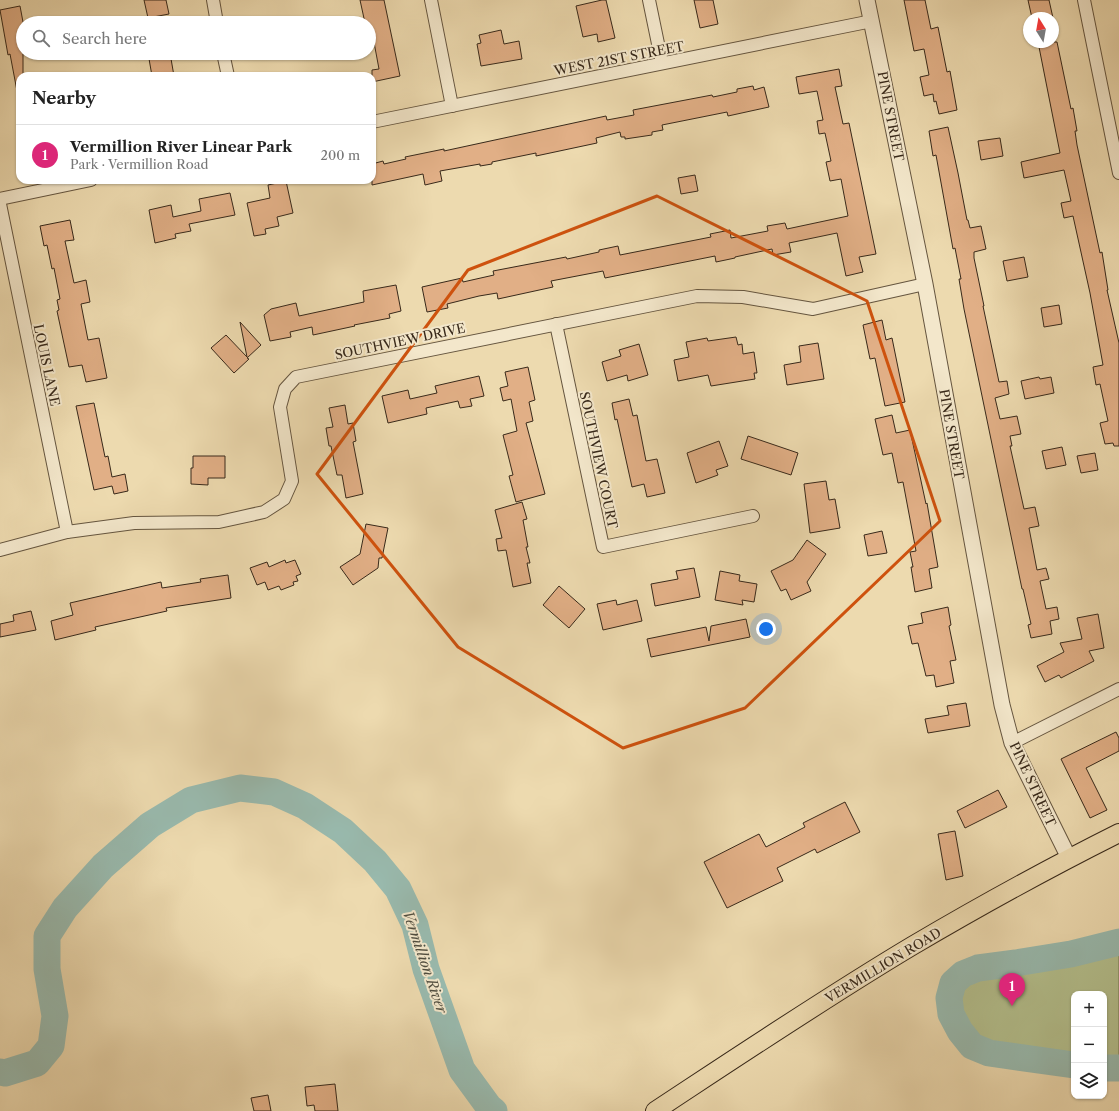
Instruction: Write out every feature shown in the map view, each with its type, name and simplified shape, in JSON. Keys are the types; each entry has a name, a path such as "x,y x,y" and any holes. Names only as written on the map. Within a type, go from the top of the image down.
{"main road":[{"name":"VERMILLION ROAD","path":"655,1111 804,1013 932,935 1069,858 1119,833"}],"street":[{"path":"213,0 216,16"},
{"path":"431,0 452,106"},
{"path":"649,0 662,63"},
{"name":"PINE STREET","path":"867,0 925,284 1002,705 1012,743 1069,858"},
{"path":"1084,0 1119,173"},
{"name":"WEST 21ST STREET","path":"376,121 872,21"},
{"path":"225,60 227,72"},
{"path":"0,199 72,184"},
{"name":"LOUIS LANE","path":"0,204 67,532"},
{"name":"SOUTHVIEW DRIVE","path":"0,550 67,532 134,523 219,522 264,512 284,499 292,482 280,407 285,389 296,377 697,296 743,298 812,309 925,284"},
{"name":"SOUTHVIEW COURT","path":"556,324 603,547 753,516"},
{"path":"1012,743 1119,689"}],"highlighted area":[{"path":"657,196 867,301 940,521 745,708 623,748 458,647 317,474 468,270"}],"green space":[{"path":"1119,942 1119,1068 1107,1068 1107,991 1071,991 1071,1065 989,1053 972,1046 960,1031 951,1014 949,998 953,983 963,974 978,968 1071,954"}],"building":[{"path":"144,0 166,0 169,14 148,16"},
{"path":"360,0 384,0 400,76 376,81 376,72 372,72 372,70 379,69 376,53 376,16 363,16"},
{"path":"606,0 615,38 598,42 597,34 583,37 576,6"},
{"path":"694,0 713,0 718,24 700,28"},
{"path":"904,0 925,0 931,29 938,27 947,72 950,71 957,110 939,114 936,101 934,102 933,94 924,96 920,77 929,75 924,49 914,51"},
{"path":"1028,0 1049,0 1052,12 1031,12"},
{"path":"20,6 22,16 16,16 16,60 23,60 23,72 16,72 16,86 10,54 8,55 0,10"},
{"path":"501,30 504,44 519,41 522,59 481,66 477,44 481,43 479,35"},
{"path":"1039,48 1058,48 1071,109 1073,108 1077,131 1075,131 1077,145 1100,253 1102,252 1107,290 1119,343 1119,446 1114,446 1113,443 1105,444 1100,423 1108,421 1100,384 1096,385 1093,367 1103,365 1090,293 1073,216 1064,218 1061,203 1071,201 1064,170 1024,178 1021,162 1060,153"},
{"path":"149,60 171,60 173,72 151,72"},
{"path":"839,69 842,86 835,87 843,124 849,123 876,254 859,257 863,272 846,276 837,233 789,243 791,252 773,255 772,249 716,262 715,256 605,278 603,271 551,281 553,287 498,299 497,293 479,296 447,304 448,308 427,312 422,287 462,278 463,282 494,275 493,271 566,257 567,259 618,246 620,255 711,237 710,234 730,230 731,238 768,231 767,226 785,223 787,229 848,216 841,179 830,181 826,162 831,161 825,133 819,134 817,121 823,120 817,91 799,94 796,77"},
{"path":"753,86 754,90 764,87 769,107 728,116 727,112 662,125 663,130 652,132 652,135 625,139 625,137 621,137 620,132 596,138 597,143 536,156 536,153 492,162 492,164 480,166 480,164 440,171 442,181 425,185 423,174 372,185 376,184 376,163 383,161 384,164 406,159 405,157 444,149 444,151 606,116 607,120 634,115 633,110 712,95 713,97 737,92 737,89"},
{"path":"948,127 967,220 970,228 981,226 986,249 974,252 974,258 999,382 1007,381 1009,394 995,398 1000,419 1017,416 1021,434 1010,436 1012,446 1010,446 1024,509 1035,507 1039,526 1029,528 1037,570 1046,568 1049,579 1040,581 1046,609 1057,607 1059,619 1050,621 1052,634 1031,638 1028,625 1031,624 1022,589 964,309 959,279 961,279 955,248 953,249 936,155 933,156 929,131"},
{"path":"1000,138 1003,156 981,160 978,141"},
{"path":"695,175 698,191 681,194 678,178"},
{"path":"287,184 293,213 277,217 279,226 265,229 266,234 254,236 247,203 270,198 268,185"},
{"path":"230,193 235,215 189,224 191,231 175,234 176,238 155,243 149,210 171,205 173,217 201,211 199,199"},
{"path":"70,220 74,240 65,241 74,283 86,280 90,302 81,304 88,340 99,338 107,378 86,382 82,365 69,367 57,311 59,310 57,300 60,299 54,268 52,269 47,245 44,246 40,226"},
{"path":"1024,257 1028,277 1007,281 1003,261"},
{"path":"396,285 401,311 389,314 390,318 313,335 312,327 290,332 291,337 270,341 264,315 271,309 296,303 299,316 364,302 363,291"},
{"path":"1059,305 1062,324 1044,327 1041,308"},
{"path":"882,320 886,340 892,338 905,402 885,406 875,358 870,359 863,325"},
{"path":"240,322 261,345 234,373 211,348 226,335 247,357"},
{"path":"736,337 738,345 742,344 743,354 754,352 757,373 754,373 755,379 711,386 708,375 678,381 674,360 689,357 686,342 707,338 708,341"},
{"path":"818,343 824,379 787,385 784,365 801,362 799,346"},
{"path":"639,344 648,375 628,381 627,375 607,381 602,362 621,356 619,350"},
{"path":"528,367 535,400 529,402 533,421 526,423 545,494 516,502 509,476 513,475 503,435 517,431 511,399 503,401 500,388 508,386 505,372"},
{"path":"479,376 484,396 470,399 472,406 460,408 458,401 426,408 427,414 388,423 382,396 408,390 410,399 437,393 435,386"},
{"path":"1039,377 1040,379 1051,377 1054,393 1025,399 1021,381"},
{"path":"629,399 633,416 637,415 646,461 657,459 665,493 647,497 644,484 632,487 612,403"},
{"path":"94,403 105,457 108,456 112,477 125,474 128,491 114,494 112,486 94,490 76,406"},
{"path":"345,405 348,424 353,423 356,441 353,442 363,494 346,498 342,475 337,475 326,428 333,427 329,408"},
{"path":"892,415 896,433 910,430 926,504 927,503 938,567 929,569 932,588 915,592 910,552 916,551 903,482 898,483 892,453 883,455 875,419"},
{"path":"748,436 798,453 791,475 741,459"},
{"path":"719,441 728,466 716,470 718,475 696,483 687,453"},
{"path":"1062,447 1066,465 1046,469 1042,451"},
{"path":"1095,453 1098,470 1081,473 1077,456"},
{"path":"193,456 225,456 225,478 208,478 208,485 191,484"},
{"path":"826,481 829,500 835,499 840,528 810,533 804,484"},
{"path":"522,502 527,519 523,520 528,547 526,547 530,563 527,563 531,583 513,587 506,550 498,551 496,539 502,538 495,510"},
{"path":"366,524 388,528 382,558 379,558 378,568 353,585 340,567 360,554"},
{"path":"882,531 887,553 868,556 864,535"},
{"path":"807,540 826,554 807,582 811,591 791,600 786,589 781,591 771,571 793,560"},
{"path":"285,560 286,563 295,560 301,574 296,576 298,581 293,582 294,585 281,590 279,586 268,590 265,582 257,585 250,568 267,562 269,567"},
{"path":"694,568 700,597 655,606 651,584 678,579 676,571"},
{"path":"720,571 740,575 739,581 757,584 754,602 742,600 743,605 715,600"},
{"path":"228,575 231,598 166,608 167,611 95,627 96,630 55,640 51,621 73,615 70,603 161,582 162,588 201,582 200,579"},
{"path":"559,586 585,609 569,628 543,605"},
{"path":"616,600 617,605 637,600 642,621 603,630 597,604"},
{"path":"948,607 951,625 949,626 956,660 950,661 954,683 936,687 934,675 926,676 918,643 912,644 908,626 923,623 921,613"},
{"path":"31,611 36,630 0,637 0,624 14,621 13,615"},
{"path":"1098,614 1104,648 1089,651 1094,661 1061,678 1059,675 1045,682 1037,666 1064,652 1060,643 1082,639 1077,618"},
{"path":"746,619 750,637 651,657 647,639 706,627 709,641 711,626"},
{"path":"966,703 970,726 928,733 925,719 949,715 947,706"},
{"path":"1116,732 1119,738 1119,751 1086,768 1107,810 1090,818 1061,759"},
{"path":"998,790 1007,807 965,828 957,811"},
{"path":"845,802 860,832 817,853 815,849 777,868 783,881 727,908 704,862 759,834 766,847 805,827 803,823"},
{"path":"955,831 963,876 946,880 938,834"},
{"path":"335,1084 338,1111 315,1111 314,1105 307,1106 305,1087"},
{"path":"268,1095 271,1111 254,1111 251,1098"}],"waterway":[{"name":"Vermillion River","path":"0,1072 5,1073 37,1063 51,1046 55,1016 47,969 47,936 65,908 103,866 150,825 191,800 240,788 274,792 305,806 343,831 375,861 398,889 415,925 426,969 462,1070 489,1107 494,1111"},
{"name":"Vermillion River","path":"1071,1065 989,1053 972,1046 960,1031 951,1014 949,998 953,983 963,974 978,968 1071,954 1119,942"},
{"name":"Vermillion River","path":"1107,1068 1119,1068"}],"place":[{"name":"Vermillion River Linear Park","path":"1012,1006"}]}
